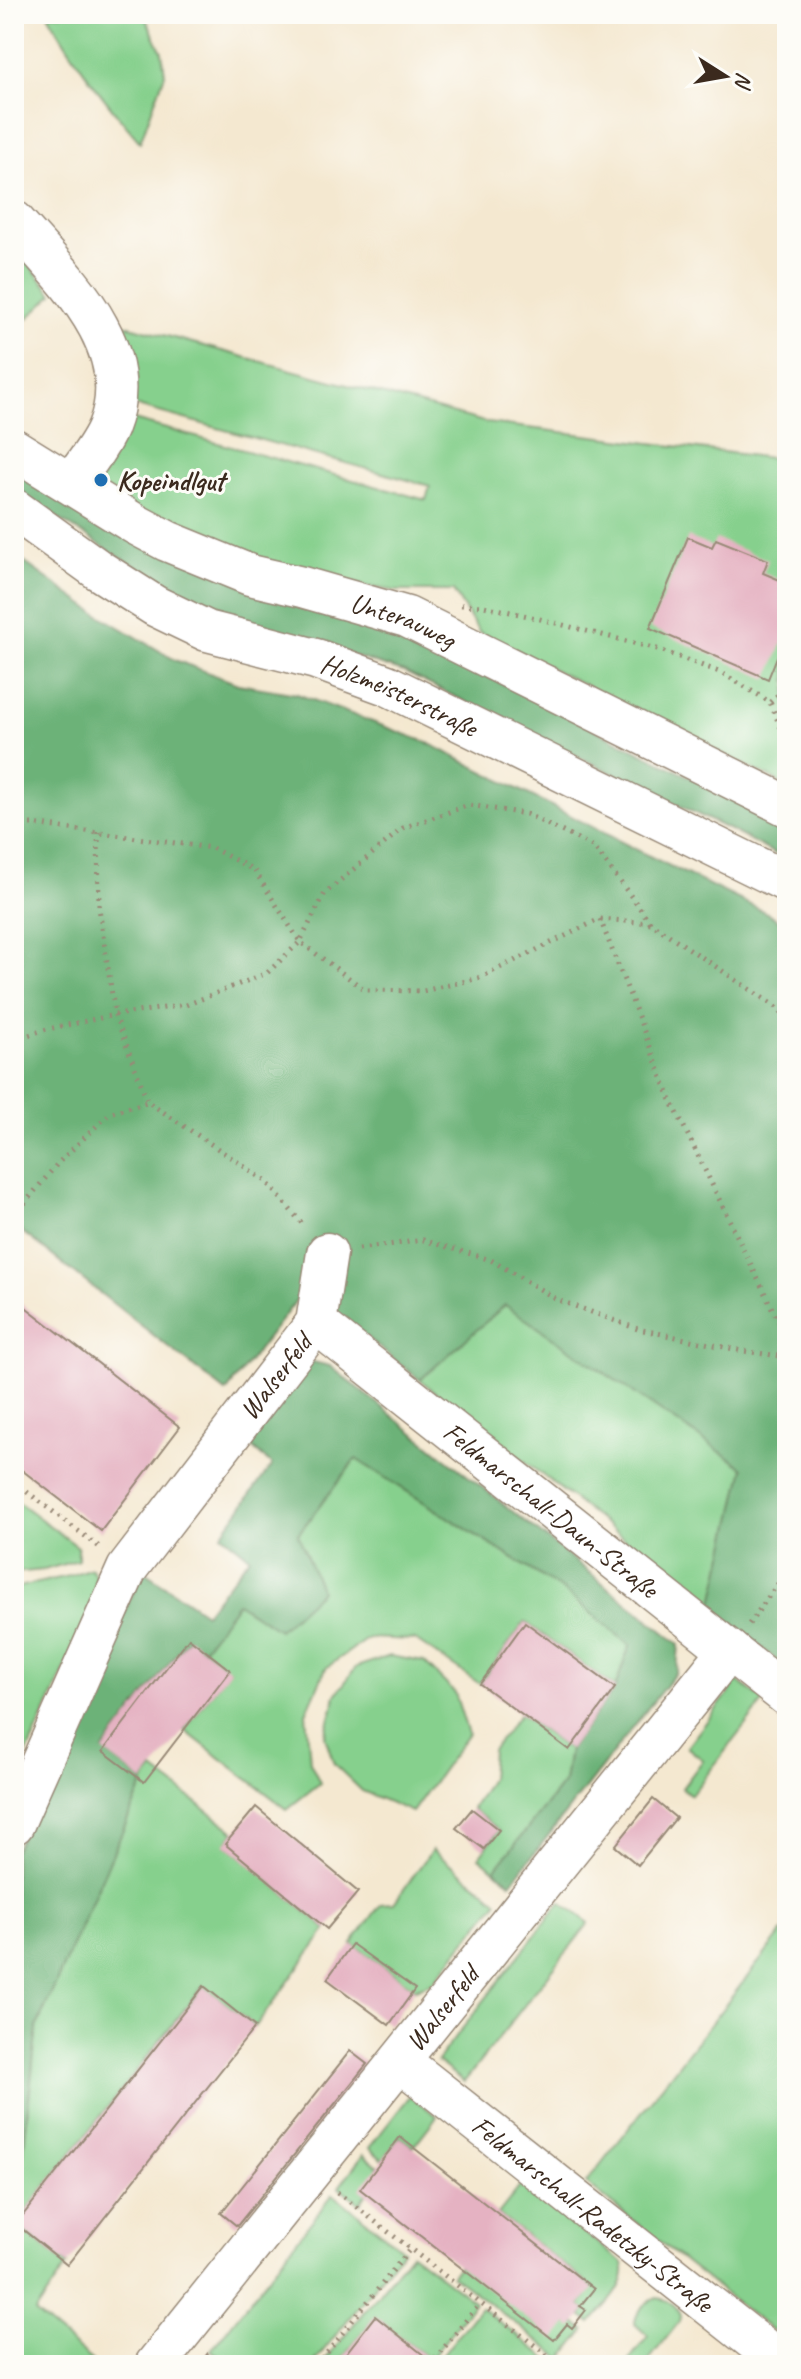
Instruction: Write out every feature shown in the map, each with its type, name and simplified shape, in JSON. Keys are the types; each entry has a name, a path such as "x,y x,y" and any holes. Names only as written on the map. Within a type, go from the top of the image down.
{"street":[{"path":"14,221 92,316 110,350 117,387 108,428 72,484"},
{"name":"Unterauweg","path":"14,449 135,524 204,557 250,575 407,617 787,806"},
{"name":"Holzmeisterstraße","path":"14,509 155,606 207,631 316,659 387,685 787,882"},
{"name":"Walserfeld","path":"14,1824 127,1569 316,1323 327,1253"},
{"name":"Feldmarschall-Daun-Straße","path":"316,1323 787,1696"},
{"name":"Walserfeld","path":"155,2365 729,1650"},
{"name":"Feldmarschall-Radetzky-Straße","path":"400,2061 785,2365"}],"path":[{"path":"459,604 484,606 657,649 722,673 770,702 787,743"},
{"path":"770,702 783,690 787,679"},
{"path":"14,1040 43,1030 115,1015 186,1005 267,973 300,942 325,893 403,828 469,805 526,814 594,847 651,923 776,1007 787,1019"},
{"path":"14,824 212,848 254,870 300,942 365,990 423,991 479,978 600,919 651,923"},
{"path":"98,832 99,908 115,1015 148,1102 266,1181 327,1253 423,1240 491,1260 558,1300 638,1329 787,1357"},
{"path":"600,919 670,1098 787,1339"},
{"path":"14,1216 58,1163 110,1113 148,1102"},
{"path":"14,1482 127,1569"},
{"path":"729,1650 787,1571"},
{"path":"311,2171 560,2365"},
{"path":"317,2365 410,2249"},
{"path":"430,2365 480,2303"}],"green space":[{"path":"48,14 144,14 162,52 165,74 140,142 68,48"},
{"path":"14,246 53,294 14,332"},
{"path":"104,319 488,423 787,460 787,786 479,632 453,591 395,591 364,586 206,545 93,488 119,416 426,500 430,486 122,402"},
{"path":"14,470 400,633 787,825 787,860 404,672 261,627 218,609 126,561 40,507 14,488"},
{"path":"14,555 93,611 175,660 238,684 297,694 426,742 769,914 787,926 787,1669 712,1607 744,1468 505,1305 420,1380 305,1289 226,1392 21,1231 14,1240"},
{"path":"505,1304 744,1468 712,1607 420,1380"},
{"path":"309,1361 330,1366 679,1644 677,1671 511,1883 495,1870 564,1782 569,1750 615,1688 630,1645 564,1591 356,1459 298,1534 321,1591 279,1630 237,1603 203,1649 188,1639 103,1750 144,1782 37,2026 22,2158 14,2170 14,1852 143,1571 205,1613 250,1557 222,1534 272,1465 244,1440"},
{"path":"356,1459 564,1591 630,1645 615,1688 525,1622 480,1684 415,1640 368,1638 326,1668 306,1713 310,1762 320,1783 287,1809 184,1730 229,1670 203,1649"},
{"path":"14,1499 78,1547 78,1560 44,1570 14,1573"},
{"path":"91,1568 102,1587 14,1782 14,1588"},
{"path":"389,1656 424,1662 455,1693 468,1734 412,1812 362,1791 334,1764 325,1736 336,1695 356,1667"},
{"path":"738,1681 764,1701 691,1795 682,1788 703,1760 687,1747"},
{"path":"520,1714 569,1750 564,1782 495,1870 479,1857 499,1830 472,1809 490,1779 492,1750"},
{"path":"154,1770 235,1832 226,1844 327,1929 255,2027 203,1986 16,2224 67,2265 35,2313 97,2365 14,2365 14,2170 23,2158 37,2026 144,1782"},
{"path":"432,1850 498,1901 433,1982 415,1989 352,1944 381,1904 394,1903"},
{"path":"561,1902 589,1923 464,2082 437,2061"},
{"path":"787,1926 787,2330 771,2330 586,2183"},
{"path":"410,2096 437,2116 413,2147 400,2137 383,2160 369,2148"},
{"path":"363,2155 378,2166 360,2203 339,2187"},
{"path":"522,2184 623,2263 623,2279 619,2287 591,2323 581,2316 586,2310 580,2306 593,2288 498,2214"},
{"path":"333,2194 403,2250 312,2365 230,2365 211,2350"},
{"path":"411,2253 475,2302 426,2365 426,2357 375,2317 337,2365 321,2365"},
{"path":"459,2265 567,2324 575,2323 585,2330 562,2359 452,2275"},
{"path":"657,2298 677,2309 679,2322 645,2365 625,2365 648,2336 635,2324 637,2315 645,2305"},
{"path":"480,2307 555,2365 435,2365"}],"building":[{"path":"688,537 712,547 716,539 768,560 763,573 787,583 787,632 768,679 650,628"},
{"path":"14,1298 180,1427 101,1531 14,1464"},
{"path":"525,1622 615,1688 569,1750 480,1684"},
{"path":"189,1638 230,1670 144,1782 103,1751"},
{"path":"653,1799 676,1818 638,1865 615,1846"},
{"path":"256,1807 358,1892 327,1929 225,1844"},
{"path":"472,1809 499,1830 484,1849 456,1828"},
{"path":"352,1944 415,1989 389,2025 327,1979"},
{"path":"204,1986 255,2027 67,2265 16,2224"},
{"path":"350,2051 367,2064 237,2226 221,2213"},
{"path":"400,2137 594,2289 580,2306 586,2310 572,2328 567,2324 554,2340 360,2189"},
{"path":"375,2316 436,2365 337,2365"}],"place":[{"name":"Kopeindlgut","path":"101,480"}]}
